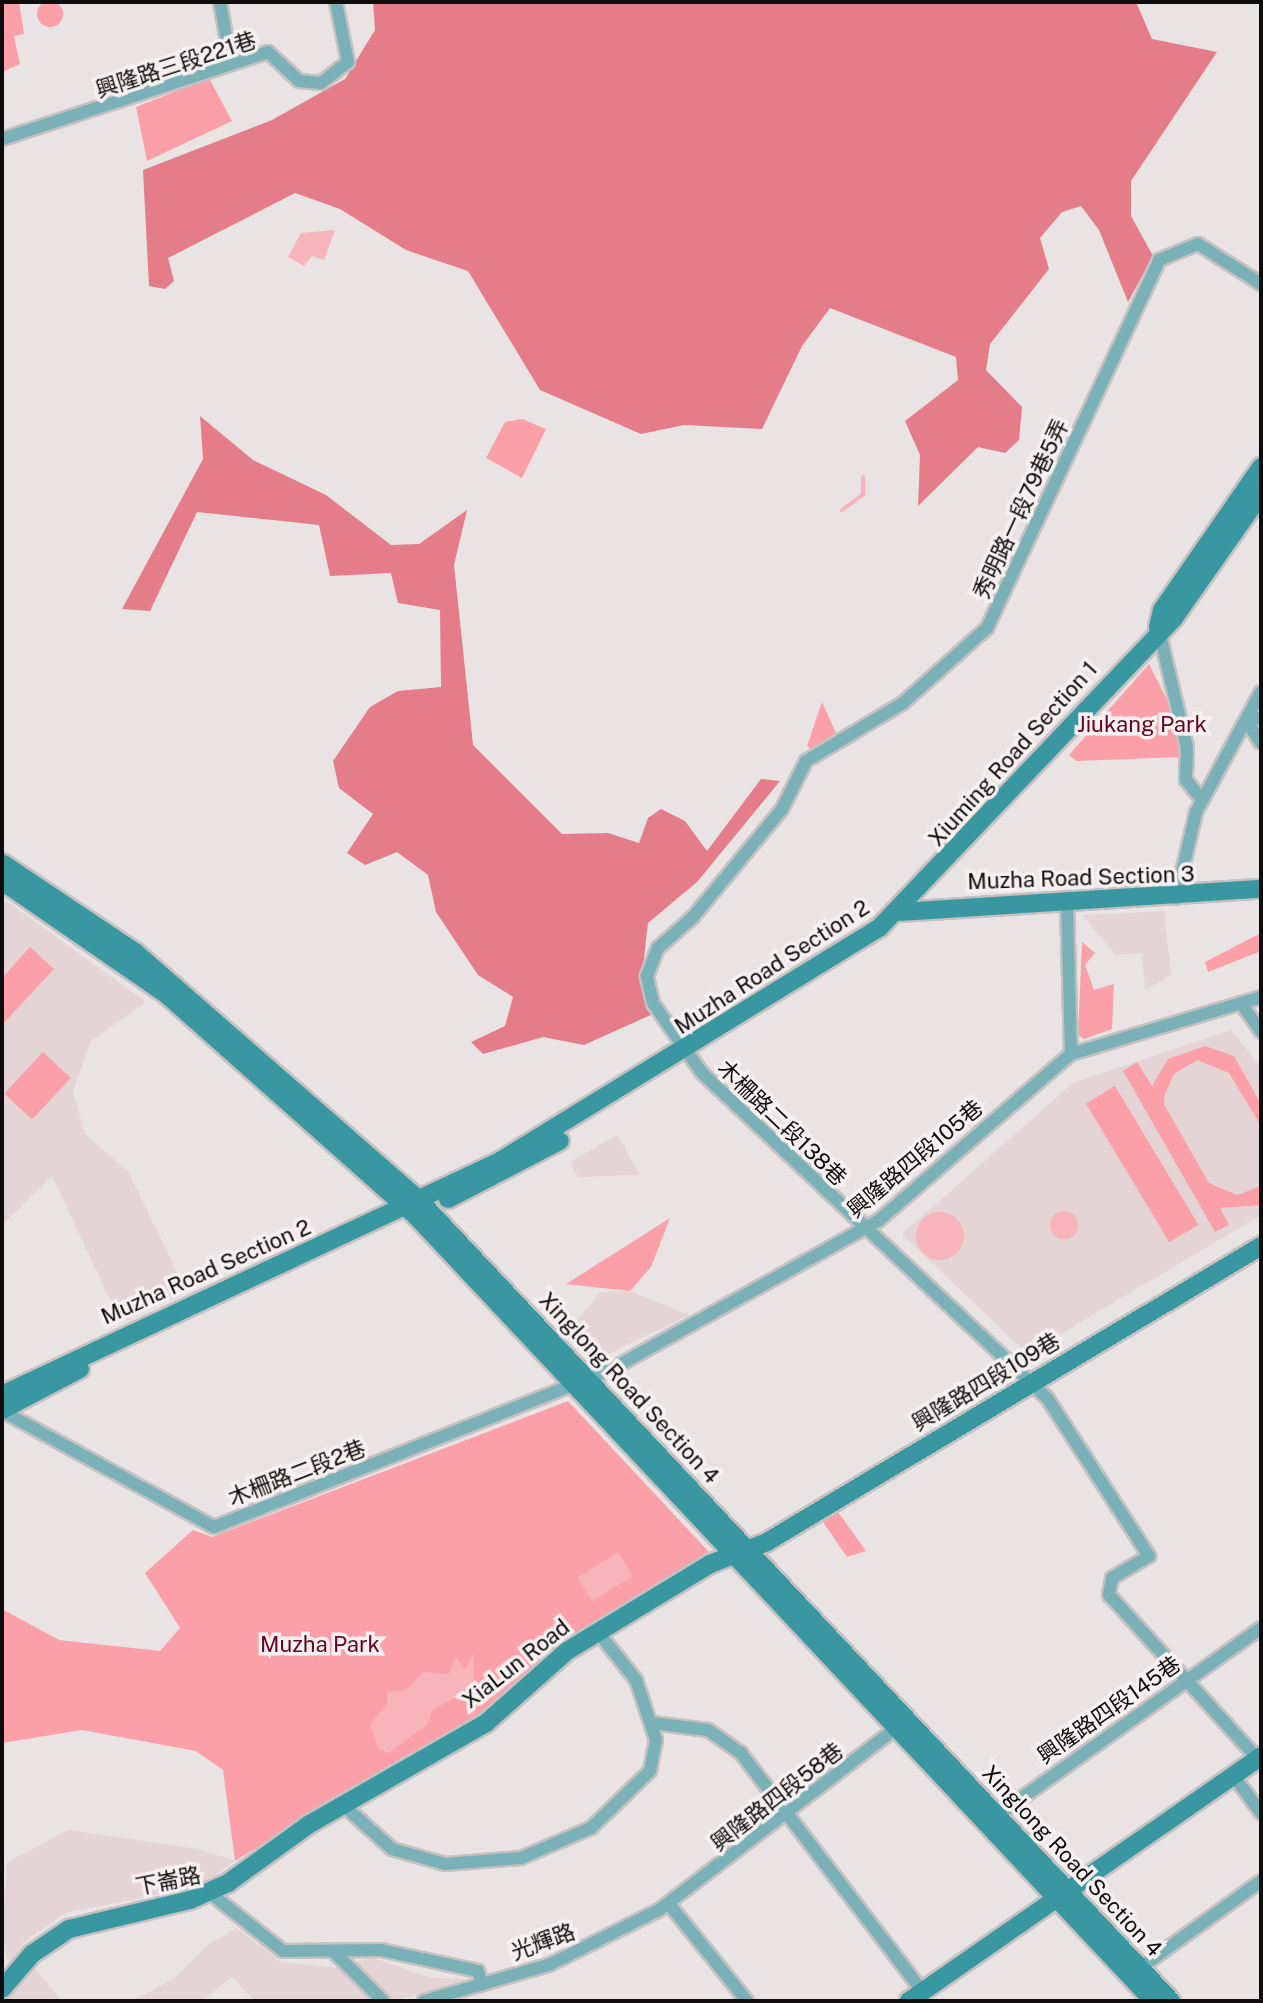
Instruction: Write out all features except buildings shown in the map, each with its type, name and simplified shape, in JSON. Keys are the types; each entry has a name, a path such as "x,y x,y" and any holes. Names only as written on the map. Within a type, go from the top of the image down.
{"main road":[{"name":"Xiuming Road Section 1","path":"1158,627 1162,610 1261,467"},
{"name":"Xiuming Road Section 1","path":"901,912 1158,627 1174,618 1261,494"},
{"name":"Xinglong Road Section 4","path":"2,863 135,952 416,1207 1062,1895 1153,2001"},
{"name":"Xinglong Road Section 4","path":"2,881 167,995 416,1207"},
{"name":"Muzha Road Section 3","path":"901,912 1176,898 1261,889"},
{"name":"Muzha Road Section 2","path":"2,1410 416,1207 688,1057 901,912"},
{"name":"Muzha Road Section 2","path":"2,1395 416,1207"},
{"name":"興隆路四段109巷","path":"741,1552 1261,1246"},
{"name":"XiaLun Road","path":"210,1893 342,1804 438,1756 598,1632 741,1552"},
{"path":"916,1996 1259,1757"},
{"name":"下崙路","path":"2,1989 32,1954 69,1929 210,1893"},
{"name":"Xinglong Road Section 4","path":"1062,1895 1171,2001"}],"street":[{"path":"220,2 231,63"},
{"name":"興隆路三段221巷","path":"2,139 121,106 231,63 268,52 299,81 321,83 348,62 336,2"},
{"name":"秀明路一段79巷5弄","path":"844,735 941,672 987,628 1007,592 1116,347 1159,260 1198,244 1261,284"},
{"path":"1158,627 1185,734 1186,780 1202,800"},
{"path":"1176,898 1202,800 1261,692"},
{"path":"1246,720 1261,718"},
{"path":"1246,720 1261,743"},
{"name":"木柵路二段138巷","path":"844,735 806,761 782,809 650,959 648,990 688,1057 864,1229 1029,1385 1048,1399 1149,1556 1108,1582 1109,1595 1186,1681"},
{"path":"1067,902 1071,1054"},
{"name":"興隆路四段105巷","path":"582,1383 864,1229 1071,1054 1261,997"},
{"path":"1241,1003 1261,1032"},
{"name":"木柵路二段2巷","path":"2,1410 214,1527 582,1383"},
{"name":"興隆路四段145巷","path":"995,1823 1261,1628"},
{"path":"342,1804 404,1854 445,1864 495,1864 569,1840 636,1791 655,1757 652,1723 636,1680 598,1632"},
{"path":"1186,1681 1259,1757"},
{"path":"652,1723 694,1726 728,1741 755,1767 785,1818 916,1996"},
{"name":"興隆路四段58巷","path":"669,1904 785,1818 901,1723"},
{"path":"1233,1775 1261,1813"},
{"path":"1140,1968 1261,1881"},
{"name":"下崙路","path":"210,1893 283,1951 335,1953 381,1950 478,1971 482,1984"},
{"path":"669,1904 747,2001"},
{"name":"光輝路","path":"424,2001 551,1964 669,1904"},
{"path":"335,1953 383,2001"}],"shaded area":[{"path":"373,2 1136,2 1152,39 1217,52 1131,181 1131,216 1153,256 1128,302 1099,230 1081,206 1062,212 1040,238 1049,269 990,344 986,370 1022,407 1019,440 1005,453 978,447 918,506 920,455 905,421 958,380 956,357 830,308 802,346 762,429 684,425 641,434 540,390 468,271 406,250 340,209 295,193 168,258 174,281 165,289 149,286 143,170 272,120 345,79 375,30"},
{"path":"335,230 324,260 312,256 304,266 288,257 301,233"},
{"path":"200,416 253,460 326,495 391,545 419,544 467,510 454,565 473,745 562,834 608,833 639,843 648,818 661,809 685,821 707,851 761,779 780,781 697,882 648,923 641,985 655,1013 584,1045 543,1037 483,1054 471,1042 505,1026 513,997 478,975 436,912 428,875 397,852 365,865 347,853 373,814 339,788 333,761 370,707 398,691 441,687 440,610 398,603 391,573 330,576 319,525 197,512 150,611 122,609 203,459"},
{"path":"8,902 146,1002 91,1041 73,1091 85,1134 128,1171 187,1293 121,1323 52,1176 2,1225 2,904"},
{"path":"1164,911 1171,975 1145,990 1142,953 1116,955 1082,915"},
{"path":"1231,1030 1261,1067 1261,1215 1027,1354 902,1234 1073,1083"},
{"path":"617,1135 640,1175 578,1177 570,1162"},
{"path":"1064,1211 1074,1215 1078,1225 1074,1235 1064,1239 1054,1235 1050,1225 1054,1215"},
{"path":"940,1212 957,1219 964,1236 957,1253 940,1260 923,1253 916,1236 923,1219"},
{"path":"630,1291 689,1315 592,1362 569,1331 600,1292"},
{"path":"618,1552 633,1576 592,1601 577,1577"},
{"path":"474,1654 474,1688 432,1710 427,1725 388,1753 378,1749 370,1724 387,1704 387,1692 406,1690 423,1672 449,1674 456,1657 465,1669"},
{"path":"69,1830 198,1849 235,1861 198,1887 65,1913 24,1942 9,1965 2,1935 7,1862"},
{"path":"237,1928 281,1962 340,1968 371,1957 431,1978 468,1979 394,2001 255,2001 232,1977 201,2001 132,2001 175,1978 209,1944"},
{"path":"35,1968 61,2001 6,2001 8,1997"}],"green space":[{"path":"50,1 59,5 63,14 59,23 50,27 41,23 37,14 41,5"},
{"path":"2,2 19,2 24,34 14,36 20,64 2,72"},
{"path":"209,78 232,121 147,161 136,107"},
{"path":"522,419 546,429 522,478 486,458 505,422"},
{"name":"Jiukang Park","path":"1149,664 1176,717 1181,757 1076,761 1069,755"},
{"path":"822,702 836,733 811,749 807,746"},
{"path":"1261,933 1261,951 1208,972 1205,962"},
{"path":"1082,942 1095,953 1085,965 1094,990 1114,984 1112,1029 1084,1039 1078,1035"},
{"path":"30,947 54,969 2,1025 2,978"},
{"path":"1205,1046 1234,1056 1261,1104 1261,1126 1229,1073 1197,1060 1174,1074 1165,1094 1164,1104 1209,1183 1237,1195 1261,1186 1261,1205 1220,1208 1229,1225 1215,1232 1123,1071 1137,1062 1152,1086 1168,1059"},
{"path":"43,1052 71,1078 32,1120 4,1094"},
{"path":"1115,1086 1198,1225 1169,1242 1086,1104"},
{"path":"670,1218 651,1267 630,1291 566,1284"},
{"name":"Muzha Park","path":"568,1401 709,1552 568,1639 526,1684 470,1727 403,1757 235,1861 223,1770 196,1751 82,1730 2,1743 2,1609 59,1640 160,1651 180,1628 145,1573 193,1530 212,1537"},
{"path":"838,1512 866,1551 847,1557 823,1522"}],"waterway":[{"path":"842,510 863,495 863,477"}]}
